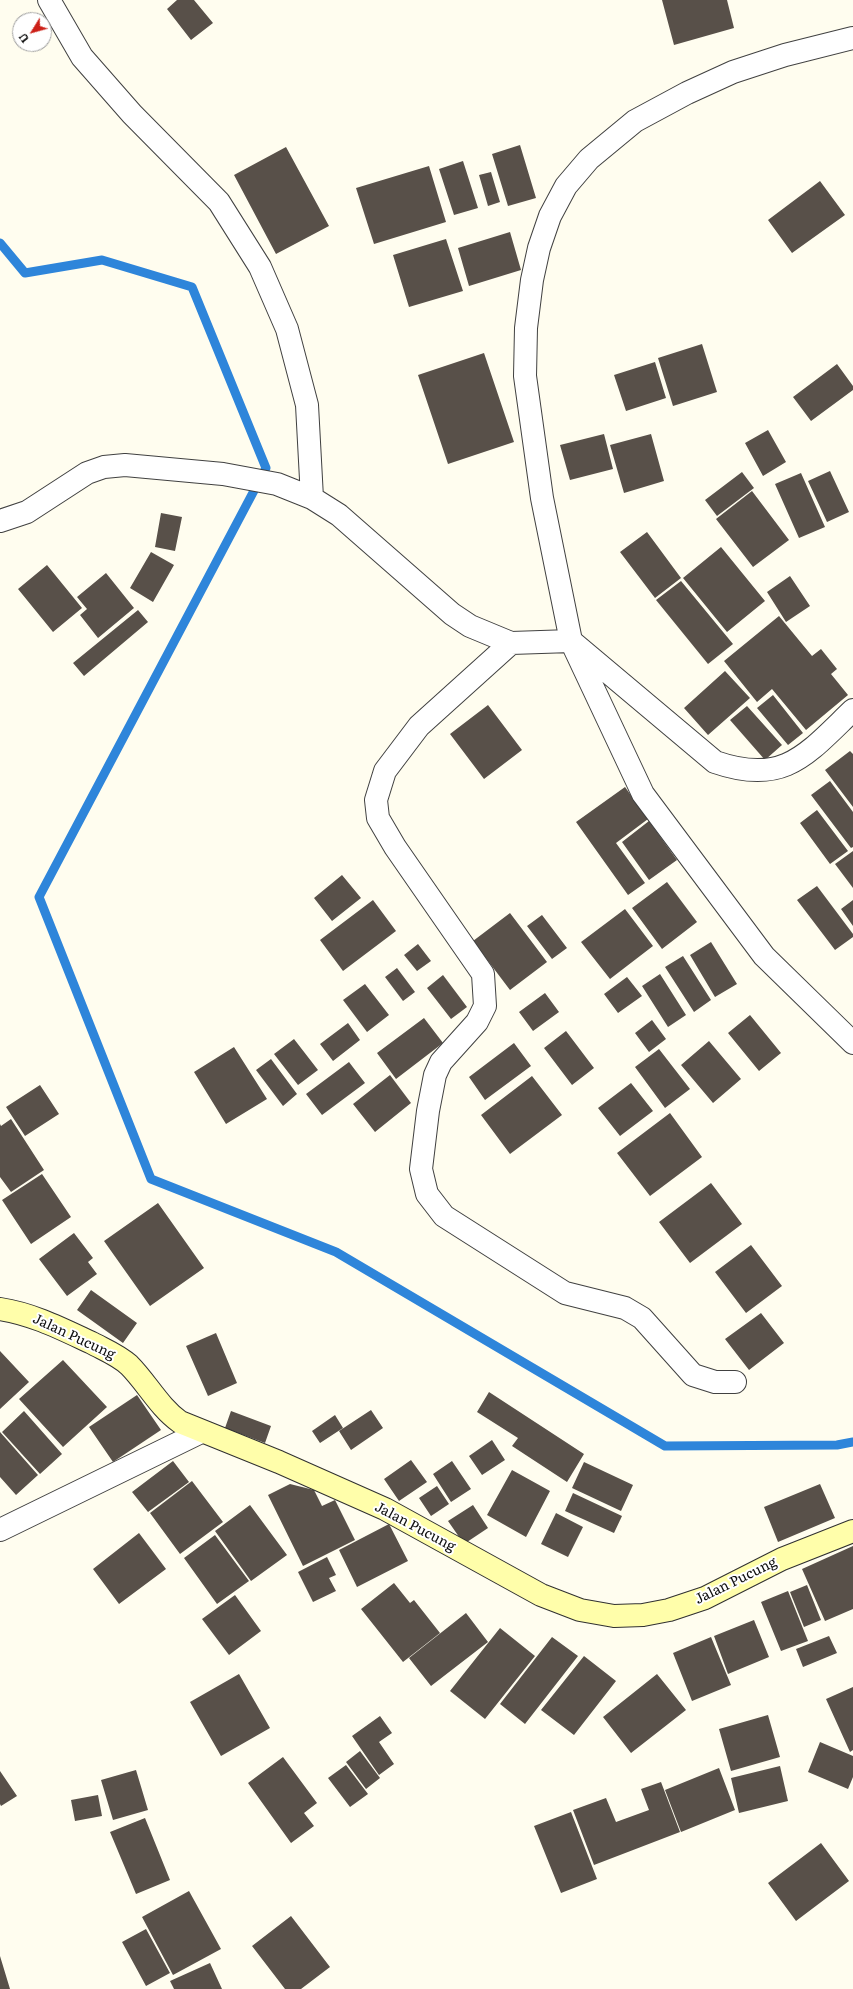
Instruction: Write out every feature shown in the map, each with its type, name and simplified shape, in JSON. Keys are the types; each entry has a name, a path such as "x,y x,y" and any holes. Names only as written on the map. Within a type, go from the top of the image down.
{"main road":[{"name":"Jalan Pucung","path":"0,1309 48,1322 117,1356 138,1374 171,1416 180,1422 201,1432 279,1462 385,1509 541,1595 580,1610 614,1616 643,1615 670,1610 705,1598 782,1559 853,1531"}],"street":[{"path":"50,0 82,57 132,114 219,202 260,267 287,329 307,405 312,498"},
{"path":"853,38 785,55 734,72 687,93 635,121 589,158 566,186 550,216 539,248 532,280 526,328 525,376 542,498 571,640 643,794 764,956 853,1043"},
{"path":"0,521 27,512 87,473 104,467 125,465 223,474 277,484 312,498 338,515 452,614 470,626 511,643 571,640 715,762 737,769 758,771 776,769 793,762 813,748 853,710"},
{"path":"511,643 419,726 385,771 376,800 378,818 395,847 483,974 485,1006 477,1022 441,1062 435,1074 420,1169 427,1194 444,1216 565,1293 626,1308 642,1318 693,1376 715,1382 735,1382"},
{"path":"0,1530 201,1432"}],"building":[{"path":"177,0 194,0 213,23 191,40 167,9"},
{"path":"662,0 727,0 734,28 674,45"},
{"path":"520,145 536,198 508,206 492,154"},
{"path":"286,147 329,226 276,254 234,175"},
{"path":"463,161 478,208 454,215 439,169"},
{"path":"429,166 446,222 374,244 356,188"},
{"path":"491,172 500,202 488,206 479,175"},
{"path":"820,181 845,215 792,253 768,220"},
{"path":"510,232 521,270 469,286 458,248"},
{"path":"446,239 463,291 409,307 393,255"},
{"path":"702,344 717,392 673,406 658,358"},
{"path":"484,353 514,442 448,464 418,375"},
{"path":"655,362 666,398 626,411 614,375"},
{"path":"837,364 853,386 853,390 811,421 793,397"},
{"path":"768,430 786,462 763,476 745,443"},
{"path":"604,434 613,469 570,480 560,445"},
{"path":"651,434 664,481 624,493 610,445"},
{"path":"830,471 849,512 827,522 808,481"},
{"path":"742,472 754,488 717,516 705,500"},
{"path":"801,473 825,527 799,538 775,484"},
{"path":"752,491 789,540 753,567 716,519"},
{"path":"161,513 182,517 175,551 155,547"},
{"path":"647,532 681,578 655,598 620,552"},
{"path":"721,547 765,601 727,632 683,578"},
{"path":"151,552 174,565 153,602 130,588"},
{"path":"47,565 82,608 53,632 18,589"},
{"path":"106,573 134,608 98,638 80,615 87,609 77,597"},
{"path":"790,576 810,606 786,622 767,592"},
{"path":"681,581 733,644 708,664 656,600"},
{"path":"138,610 148,622 84,676 73,663"},
{"path":"779,616 812,656 821,649 837,669 831,674 848,695 806,730 772,689 757,702 724,661"},
{"path":"725,671 750,698 708,735 684,708"},
{"path":"773,695 803,733 788,745 757,708"},
{"path":"488,705 522,750 484,779 450,734"},
{"path":"747,706 782,745 765,760 730,720"},
{"path":"850,751 853,754 853,807 825,770"},
{"path":"830,781 853,812 853,847 851,848 811,795"},
{"path":"625,787 648,819 616,843 645,883 628,895 576,822"},
{"path":"817,810 848,851 830,864 800,823"},
{"path":"649,821 677,860 649,880 622,842"},
{"path":"853,851 853,888 835,864"},
{"path":"342,875 361,898 332,921 314,898"},
{"path":"667,882 697,922 662,949 632,908"},
{"path":"817,886 853,934 853,937 835,950 797,900"},
{"path":"373,900 396,931 343,971 320,940"},
{"path":"853,900 853,926 841,909"},
{"path":"625,909 653,946 610,979 581,942"},
{"path":"510,913 547,962 510,990 473,941"},
{"path":"542,915 567,948 552,959 527,926"},
{"path":"711,942 737,984 715,997 690,955"},
{"path":"418,944 431,961 417,971 404,955"},
{"path":"683,956 711,1000 694,1012 665,967"},
{"path":"397,968 415,992 403,1001 385,977"},
{"path":"660,974 686,1015 668,1027 642,986"},
{"path":"443,975 467,1007 451,1019 427,988"},
{"path":"627,977 642,996 618,1013 604,994"},
{"path":"365,984 389,1015 367,1032 343,1000"},
{"path":"545,993 559,1012 533,1031 519,1012"},
{"path":"750,1015 781,1053 759,1071 728,1033"},
{"path":"424,1018 443,1043 396,1079 377,1053"},
{"path":"652,1020 666,1039 649,1052 635,1033"},
{"path":"348,1023 360,1040 333,1061 320,1044"},
{"path":"566,1031 594,1068 572,1085 544,1048"},
{"path":"294,1039 318,1070 298,1085 274,1054"},
{"path":"709,1041 741,1079 713,1103 681,1065"},
{"path":"514,1043 531,1066 485,1100 469,1077"},
{"path":"234,1047 267,1099 226,1124 194,1072"},
{"path":"659,1049 690,1089 665,1108 635,1067"},
{"path":"271,1059 297,1094 283,1106 256,1070"},
{"path":"349,1062 365,1083 322,1115 306,1094"},
{"path":"390,1075 411,1103 375,1132 353,1104"},
{"path":"532,1076 562,1115 510,1154 481,1115"},
{"path":"631,1083 653,1111 620,1136 598,1108"},
{"path":"40,1085 59,1114 25,1136 6,1107"},
{"path":"670,1113 702,1157 650,1196 617,1153"},
{"path":"11,1119 44,1170 11,1192 0,1177 0,1124 1,1126"},
{"path":"42,1174 71,1217 31,1244 2,1200"},
{"path":"711,1183 742,1224 690,1263 659,1222"},
{"path":"158,1203 204,1268 150,1306 104,1241"},
{"path":"74,1233 93,1258 88,1262 97,1274 67,1296 39,1259"},
{"path":"751,1245 782,1286 746,1313 715,1272"},
{"path":"91,1290 137,1323 123,1343 77,1310"},
{"path":"761,1313 784,1343 749,1370 725,1339"},
{"path":"216,1333 237,1383 208,1396 186,1346"},
{"path":"0,1351 29,1382 0,1409"},
{"path":"63,1360 107,1407 63,1447 19,1399"},
{"path":"489,1392 584,1454 567,1482 512,1446 518,1438 477,1412"},
{"path":"137,1395 161,1430 113,1462 89,1427"},
{"path":"371,1410 383,1428 351,1450 339,1431"},
{"path":"24,1411 62,1454 40,1474 2,1432"},
{"path":"231,1411 271,1426 265,1443 225,1428"},
{"path":"335,1415 343,1428 320,1443 312,1431"},
{"path":"0,1432 38,1475 16,1495 0,1477"},
{"path":"492,1440 505,1460 482,1475 469,1456"},
{"path":"411,1460 427,1482 399,1501 384,1479"},
{"path":"173,1461 189,1482 148,1512 132,1492"},
{"path":"452,1461 471,1489 451,1502 433,1474"},
{"path":"584,1462 633,1485 621,1511 572,1488"},
{"path":"512,1470 550,1491 526,1537 487,1515"},
{"path":"192,1481 223,1522 180,1554 150,1513"},
{"path":"290,1484 314,1490 322,1506 335,1500 355,1540 303,1566 268,1495"},
{"path":"820,1484 835,1518 778,1542 764,1507"},
{"path":"437,1486 449,1504 431,1516 419,1498"},
{"path":"573,1493 622,1516 614,1533 565,1511"},
{"path":"250,1505 287,1555 251,1581 215,1531"},
{"path":"473,1505 488,1528 464,1544 448,1521"},
{"path":"556,1513 583,1527 568,1557 541,1544"},
{"path":"389,1524 408,1561 357,1587 339,1550"},
{"path":"139,1533 166,1569 119,1604 93,1569"},
{"path":"215,1535 249,1581 217,1604 184,1558"},
{"path":"853,1546 853,1609 825,1621 802,1569"},
{"path":"327,1557 336,1575 329,1578 336,1591 313,1602 298,1572"},
{"path":"394,1583 410,1603 414,1600 440,1633 403,1662 361,1609"},
{"path":"807,1585 821,1620 804,1627 790,1592"},
{"path":"788,1591 808,1641 781,1651 761,1602"},
{"path":"235,1595 261,1631 229,1655 202,1619"},
{"path":"466,1613 488,1642 431,1686 409,1658"},
{"path":"754,1620 769,1657 728,1674 714,1636"},
{"path":"500,1628 535,1656 485,1719 450,1691"},
{"path":"829,1636 837,1653 803,1667 796,1649"},
{"path":"552,1637 578,1656 525,1724 500,1704"},
{"path":"711,1637 731,1685 692,1701 673,1653"},
{"path":"584,1656 616,1681 574,1735 541,1710"},
{"path":"239,1674 270,1728 221,1756 190,1702"},
{"path":"657,1674 686,1710 631,1753 603,1717"},
{"path":"853,1687 853,1750 850,1752 826,1699"},
{"path":"768,1715 780,1757 731,1771 719,1729"},
{"path":"380,1716 392,1733 379,1742 394,1764 379,1775 352,1736"},
{"path":"820,1742 853,1756 853,1777 848,1789 808,1772"},
{"path":"360,1751 380,1778 366,1789 346,1762"},
{"path":"283,1757 317,1803 304,1813 314,1826 291,1843 248,1783"},
{"path":"346,1765 368,1794 350,1807 328,1778"},
{"path":"780,1766 788,1801 739,1813 731,1778"},
{"path":"719,1768 735,1810 681,1832 665,1790"},
{"path":"136,1770 148,1810 113,1820 101,1780"},
{"path":"0,1771 17,1796 1,1806 0,1804"},
{"path":"661,1782 680,1832 594,1865 573,1810 606,1798 616,1822 649,1810 641,1789"},
{"path":"98,1795 102,1816 75,1821 71,1800"},
{"path":"571,1812 597,1879 561,1893 534,1826"},
{"path":"145,1818 170,1880 136,1894 110,1832"},
{"path":"821,1843 849,1881 796,1921 768,1883"},
{"path":"189,1891 221,1949 173,1975 142,1917"},
{"path":"291,1916 330,1967 301,1989 285,1989 252,1946"},
{"path":"146,1929 170,1973 146,1986 122,1942"},
{"path":"0,1956 10,1989 0,1989"},
{"path":"210,1963 222,1989 174,1989 170,1981"}],"waterway":[{"path":"0,243 25,273 102,260 192,287 266,468 39,897 151,1179 336,1252 665,1446 837,1445 853,1442"}]}
